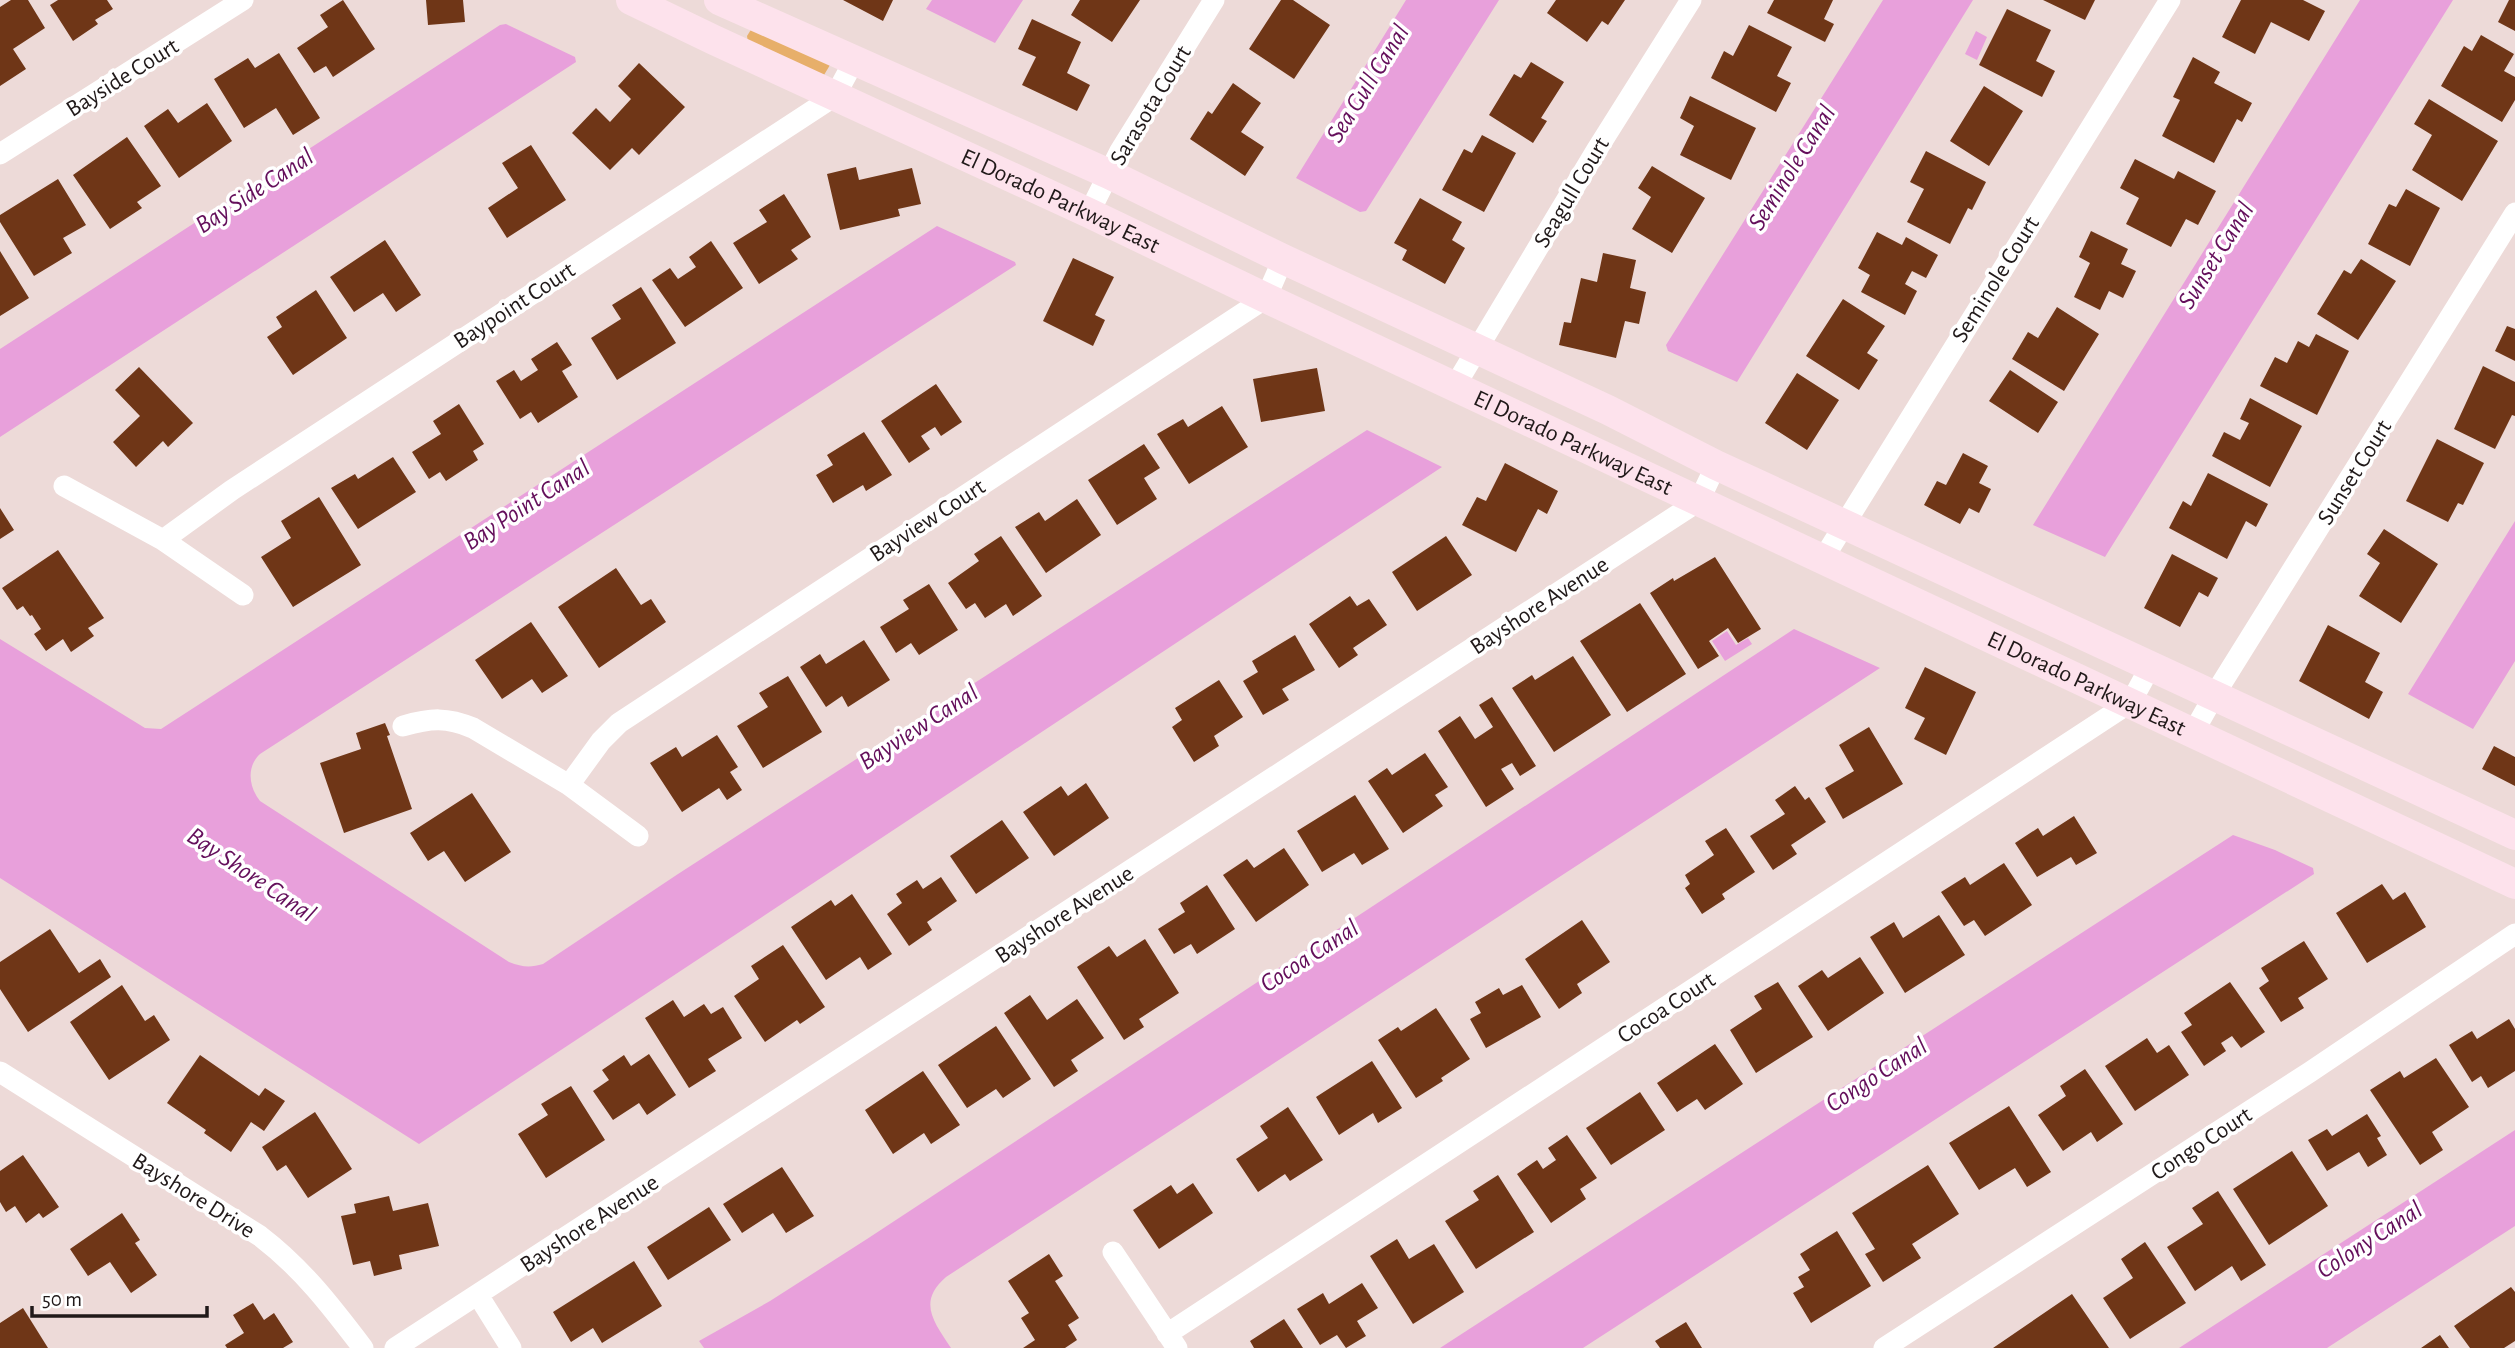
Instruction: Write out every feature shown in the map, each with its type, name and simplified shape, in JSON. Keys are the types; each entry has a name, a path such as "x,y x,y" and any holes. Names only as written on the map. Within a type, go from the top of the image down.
{"street":[{"name":"Bayside Court","path":"0,154 243,0"},
{"name":"El Dorado Parkway East","path":"631,0 2194,731 2515,884"},
{"name":"Sarasota Court","path":"1089,213 1154,94 1214,0"},
{"name":"Seagull Court","path":"1455,386 1691,0"},
{"name":"Seminole Court","path":"1823,559 2170,0"},
{"name":"El Dorado Parkway East","path":"729,2 854,61 1109,174 1283,259 1620,416 1716,465 2515,835"},
{"path":"714,40 729,2"},
{"name":"Baypoint Court","path":"163,540 243,482 835,96 854,61"},
{"name":"Sunset Court","path":"2194,731 2515,213"},
{"path":"1266,298 1283,259"},
{"name":"Bayview Court","path":"569,785 601,741 619,723 1266,298"},
{"path":"1699,501 1716,465"},
{"path":"64,486 163,540 243,595"},
{"name":"Bayshore Avenue","path":"395,1348 1699,501"},
{"name":"Cocoa Court","path":"1114,1252 1172,1341 2131,702 2150,667"},
{"path":"403,726 426,719 461,723 569,785 638,836"},
{"name":"Congo Court","path":"1884,1348 2299,1080 2515,934"},
{"name":"Bayshore Drive","path":"0,1072 280,1251 317,1287 363,1348"},
{"path":"478,1295 511,1348"}],"shaded area":[{"path":"752,28 830,65 824,75 748,42 747,36"}],"water":[{"path":"932,0 1023,0 995,43 926,9"},
{"name":"Sea Gull Canal","path":"1406,0 1499,0 1366,211 1360,212 1296,178"},
{"name":"Seminole Canal","path":"1883,0 1973,0 1737,382 1668,351 1666,345"},
{"name":"Sunset Canal","path":"2360,0 2453,0 2105,557 2033,525"},
{"name":"Bay Side Canal","path":"506,24 575,57 576,62 0,437 0,349 500,25"},
{"path":"1976,31 1987,37 1977,60 1965,54"},
{"path":"937,226 1015,262 1016,265 260,754 251,771 251,783 260,801 509,962 526,966 543,964 678,874 1367,430 1442,467 419,1144 0,878 0,639 145,728 161,729"},
{"path":"2515,521 2515,661 2473,729 2408,694"},
{"name":"Cocoa Canal","path":"1794,629 1880,668 946,1277 937,1286 930,1304 934,1321 951,1348 704,1348 699,1341 770,1301 867,1239"},
{"path":"1727,631 1736,645 1748,638 1752,644 1725,661 1712,641"},
{"name":"Congo Canal","path":"2233,835 2275,850 2313,868 2314,874 1583,1348 1440,1348"},
{"name":"Colony Canal","path":"2515,1130 2515,1226 2327,1348 2179,1348"}],"building":[{"path":"11,0 28,0 45,28 13,49 26,69 0,86 0,7"},
{"path":"58,0 107,0 113,9 95,20 98,24 73,41 50,5"},
{"path":"343,0 375,49 333,77 326,66 314,73 297,48 328,27 320,15"},
{"path":"426,0 463,0 465,22 428,25"},
{"path":"843,0 893,0 883,21"},
{"path":"1080,0 1140,0 1112,42 1071,15"},
{"path":"1281,0 1293,0 1330,25 1294,79 1249,49"},
{"path":"1556,0 1625,0 1608,25 1602,21 1587,42 1547,13"},
{"path":"1774,0 1833,0 1824,19 1834,24 1825,42 1767,13"},
{"path":"2043,0 2095,0 2085,20"},
{"path":"2241,0 2303,0 2325,11 2309,41 2271,22 2255,54 2222,37"},
{"path":"2509,0 2515,0 2515,31 2498,22"},
{"path":"2007,9 2051,30 2036,61 2055,71 2042,97 1979,65"},
{"path":"1032,19 1081,42 1067,73 1090,85 1077,111 1022,85 1036,57 1018,49"},
{"path":"1749,25 1792,47 1777,76 1791,83 1776,112 1711,78 1724,51 1733,56"},
{"path":"2481,35 2514,54 2504,71 2515,77 2515,100 2502,122 2441,86 2464,46 2472,51"},
{"path":"279,53 320,118 293,135 276,108 244,128 214,79 248,58 255,68"},
{"path":"2193,57 2220,72 2214,83 2252,103 2242,122 2237,119 2214,163 2162,136 2180,100 2173,97"},
{"path":"1531,62 1564,82 1541,118 1547,121 1533,143 1489,115 1514,74 1521,78"},
{"path":"639,63 685,107 639,155 632,148 610,170 572,133 596,108 610,122 631,99 618,86"},
{"path":"1233,83 1261,103 1241,132 1264,147 1245,176 1190,139 1208,111 1212,114"},
{"path":"1984,86 2023,111 1989,166 1950,141"},
{"path":"1690,96 1756,128 1731,180 1680,155 1694,126 1680,118"},
{"path":"2429,99 2498,141 2462,201 2412,170 2432,135 2414,124"},
{"path":"207,103 232,141 179,178 144,126 168,109 178,123"},
{"path":"1482,135 1516,153 1484,212 1442,190 1464,149 1472,153"},
{"path":"127,137 161,186 137,202 142,208 110,229 73,175"},
{"path":"531,145 566,200 507,238 488,208 518,188 502,163"},
{"path":"1926,151 1986,182 1972,210 1968,208 1950,244 1907,222 1924,189 1910,182"},
{"path":"2135,159 2174,179 2178,171 2216,191 2198,225 2186,219 2171,247 2126,224 2139,198 2120,188"},
{"path":"1652,166 1705,198 1672,253 1632,229 1651,197 1638,188"},
{"path":"856,167 859,180 912,168 921,204 898,209 900,216 840,230 827,174"},
{"path":"58,179 86,225 63,238 72,253 34,276 0,222 0,215"},
{"path":"2406,189 2440,208 2410,266 2368,244 2389,204 2396,207"},
{"path":"784,194 811,237 791,250 798,259 759,284 733,243 767,222 759,210"},
{"path":"1420,198 1462,222 1452,240 1465,248 1445,284 1402,260 1407,250 1394,243"},
{"path":"2091,231 2128,249 2121,264 2136,271 2123,298 2109,291 2100,310 2074,297 2090,263 2079,257"},
{"path":"1877,232 1902,245 1906,237 1938,255 1926,278 1912,271 1905,284 1917,291 1905,315 1861,292 1870,275 1858,268"},
{"path":"385,240 421,295 396,312 383,293 354,312 330,277"},
{"path":"711,241 743,288 685,327 652,280 670,268 678,279 696,267 689,257"},
{"path":"0,251 29,298 0,316"},
{"path":"1603,253 1636,260 1630,288 1646,292 1639,324 1625,321 1616,358 1559,345 1564,322 1571,323 1581,278 1597,282"},
{"path":"1073,258 1114,277 1095,315 1105,320 1093,346 1043,321"},
{"path":"2361,259 2396,281 2358,340 2317,314 2344,270 2351,274"},
{"path":"641,287 676,343 617,380 591,338 621,319 612,305"},
{"path":"316,290 347,338 293,375 267,337 282,327 276,317"},
{"path":"1843,299 1885,326 1867,353 1878,360 1859,390 1806,356"},
{"path":"2057,307 2099,334 2064,391 2012,359 2028,332 2038,338"},
{"path":"2507,326 2515,329 2515,361 2495,351"},
{"path":"2316,334 2349,351 2317,415 2260,386 2275,357 2287,363 2298,341 2309,347"},
{"path":"557,342 572,365 562,371 578,397 538,423 531,412 520,419 496,381 514,370 521,381 538,370 531,359"},
{"path":"2483,366 2515,382 2515,416 2512,415 2495,449 2454,429"},
{"path":"139,367 193,423 168,447 163,441 136,467 113,442 140,416 115,390"},
{"path":"1317,368 1325,411 1261,422 1253,379"},
{"path":"2010,370 2058,402 2038,433 1989,401"},
{"path":"1797,373 1839,400 1807,450 1765,423"},
{"path":"936,384 962,422 941,436 935,427 921,436 930,449 909,463 881,421"},
{"path":"2250,398 2302,426 2270,487 2212,456 2224,432 2240,440 2249,423 2240,419"},
{"path":"459,404 484,444 473,451 478,460 446,481 440,472 429,479 412,452 441,434 433,421"},
{"path":"1222,406 1248,447 1189,484 1157,434 1183,419 1188,427"},
{"path":"864,432 892,475 866,491 863,485 833,503 816,475 833,465 827,455"},
{"path":"2437,439 2484,463 2463,505 2458,503 2448,522 2406,501"},
{"path":"1144,444 1160,468 1144,478 1157,499 1117,525 1088,480"},
{"path":"1963,453 1988,466 1979,483 1991,489 1979,513 1969,508 1960,524 1924,505 1937,481 1946,485"},
{"path":"393,457 416,492 358,529 331,488 355,474 358,479"},
{"path":"1505,463 1558,491 1547,514 1538,509 1516,552 1462,525 1477,497 1486,501"},
{"path":"2208,473 2268,504 2256,527 2246,521 2227,559 2169,528 2183,501 2191,506"},
{"path":"319,497 361,565 293,607 261,557 291,538 281,521"},
{"path":"1077,499 1101,535 1046,573 1015,527 1039,512 1045,521"},
{"path":"0,508 14,530 0,539"},
{"path":"2384,529 2438,564 2401,623 2359,596 2380,563 2367,554"},
{"path":"1001,536 1042,596 1013,616 1006,604 985,618 975,603 966,609 948,583 979,561 974,554"},
{"path":"1446,536 1472,575 1417,611 1392,572"},
{"path":"58,550 104,618 88,628 94,636 71,652 63,639 46,651 34,634 41,629 32,615 30,616 23,606 17,610 2,588"},
{"path":"2172,554 2218,578 2208,597 2199,592 2180,627 2144,608"},
{"path":"1715,557 1761,629 1738,643 1728,628 1709,641 1719,656 1698,669 1650,593"},
{"path":"616,568 641,605 651,599 666,622 599,668 558,607"},
{"path":"929,584 958,630 919,655 911,643 896,653 880,627 909,609 903,600"},
{"path":"1350,596 1357,606 1369,599 1387,625 1353,648 1358,655 1339,668 1309,624"},
{"path":"1640,603 1686,674 1627,712 1580,641"},
{"path":"531,622 568,676 542,693 532,679 502,699 475,660"},
{"path":"2328,625 2380,653 2365,682 2383,692 2369,719 2299,681"},
{"path":"1295,635 1315,670 1282,689 1289,700 1263,715 1243,681 1258,672 1252,661"},
{"path":"864,640 890,680 848,707 842,696 826,707 800,667 820,654 826,664"},
{"path":"1573,656 1611,715 1554,752 1512,688 1532,675 1535,680"},
{"path":"1925,667 1976,692 1946,755 1914,739 1925,718 1905,708"},
{"path":"788,676 822,732 763,768 737,726 768,707 759,693"},
{"path":"1219,680 1243,717 1214,736 1219,746 1194,762 1172,727 1182,720 1175,708"},
{"path":"1492,697 1536,766 1520,776 1512,763 1501,769 1514,789 1486,807 1438,731 1460,716 1475,739 1493,727 1479,705"},
{"path":"385,723 412,809 344,833 320,763 361,749 356,733"},
{"path":"1869,727 1903,784 1843,819 1825,788 1854,771 1839,745"},
{"path":"717,735 738,767 730,772 742,790 727,800 719,788 682,812 650,763 676,747 682,757"},
{"path":"2494,746 2515,757 2515,786 2482,769"},
{"path":"1425,753 1448,787 1435,795 1443,806 1403,833 1368,781 1387,768 1392,775"},
{"path":"1086,783 1109,818 1054,856 1023,812 1061,786 1068,796"},
{"path":"1795,786 1805,800 1809,797 1826,822 1791,845 1797,854 1773,870 1750,836 1785,814 1775,800"},
{"path":"472,793 511,852 465,882 444,851 428,861 410,833"},
{"path":"1355,795 1389,849 1362,865 1354,853 1322,872 1297,831"},
{"path":"2074,816 2097,853 2076,865 2071,857 2037,877 2015,843 2038,828 2043,836"},
{"path":"1002,820 1029,858 976,894 950,856"},
{"path":"1726,828 1755,872 1722,894 1725,899 1702,914 1685,888 1690,884 1685,875 1714,855 1705,841"},
{"path":"1284,848 1309,885 1256,922 1223,875 1247,859 1254,868"},
{"path":"2004,863 2032,905 1985,936 1974,920 1964,926 1941,892 1965,877 1970,885"},
{"path":"941,877 957,901 927,922 932,930 909,946 887,914 902,903 896,894 917,880 923,889"},
{"path":"2382,884 2393,900 2405,892 2426,927 2367,963 2336,913"},
{"path":"1207,885 1235,929 1197,954 1191,944 1174,954 1158,929 1185,912 1180,903"},
{"path":"852,894 892,954 868,970 860,957 826,980 791,927 831,900 835,906"},
{"path":"1939,915 1965,955 1905,993 1870,937 1894,922 1903,938"},
{"path":"1582,920 1610,962 1577,984 1582,993 1559,1009 1525,959"},
{"path":"50,929 79,973 100,959 111,977 28,1032 0,989 0,962"},
{"path":"1145,939 1179,993 1139,1019 1144,1027 1124,1040 1077,967 1109,946 1117,957"},
{"path":"2304,941 2328,979 2298,998 2304,1008 2281,1022 2259,988 2269,981 2261,968"},
{"path":"783,945 825,1007 800,1024 797,1020 765,1042 734,996 759,979 751,966"},
{"path":"1860,957 1884,993 1828,1031 1798,986 1822,970 1828,978"},
{"path":"1778,982 1813,1037 1756,1073 1730,1030 1762,1009 1754,996"},
{"path":"2230,982 2265,1032 2241,1048 2232,1036 2221,1043 2226,1051 2204,1066 2181,1032 2192,1025 2184,1013"},
{"path":"122,985 145,1021 154,1015 170,1040 109,1080 70,1022"},
{"path":"1522,985 1541,1017 1486,1048 1470,1019 1481,1013 1475,1002 1499,988 1503,995"},
{"path":"1030,995 1047,1020 1077,999 1104,1038 1071,1060 1078,1071 1054,1087 1004,1013"},
{"path":"673,1000 684,1017 704,1004 711,1014 723,1007 742,1038 708,1059 716,1071 689,1088 645,1018"},
{"path":"1436,1008 1470,1059 1416,1098 1378,1040 1398,1027 1401,1031"},
{"path":"2509,1019 2515,1029 2515,1071 2488,1088 2481,1076 2472,1082 2449,1045 2472,1031 2477,1039"},
{"path":"996,1026 1031,1079 1003,1098 996,1089 967,1108 938,1065"},
{"path":"2147,1038 2157,1053 2169,1045 2189,1075 2135,1111 2105,1066"},
{"path":"1715,1044 1743,1084 1705,1110 1697,1099 1677,1112 1657,1083"},
{"path":"649,1054 676,1095 647,1115 639,1103 613,1120 593,1091 609,1080 602,1070 624,1055 631,1066"},
{"path":"200,1055 259,1096 265,1088 285,1101 264,1131 251,1122 231,1152 204,1133 206,1130 167,1103"},
{"path":"2436,1058 2469,1107 2432,1132 2443,1150 2420,1165 2370,1090 2400,1071 2404,1078"},
{"path":"1372,1061 1402,1108 1378,1123 1373,1113 1339,1135 1316,1097"},
{"path":"2085,1069 2123,1124 2097,1142 2091,1132 2063,1151 2038,1115 2066,1096 2060,1086"},
{"path":"923,1071 960,1125 931,1144 924,1133 893,1154 865,1110"},
{"path":"571,1086 605,1140 546,1178 518,1134 548,1115 541,1104"},
{"path":"1640,1092 1665,1130 1611,1165 1586,1128"},
{"path":"2009,1106 2051,1172 2027,1187 2015,1168 1979,1190 1949,1143"},
{"path":"1288,1107 1323,1160 1290,1181 1285,1174 1258,1192 1236,1159 1268,1138 1260,1126"},
{"path":"315,1112 352,1169 308,1198 286,1165 277,1171 262,1147"},
{"path":"2367,1114 2381,1136 2377,1138 2387,1155 2368,1167 2359,1152 2327,1171 2308,1140 2327,1129 2332,1136"},
{"path":"1567,1135 1597,1178 1580,1189 1586,1199 1551,1223 1517,1174 1537,1160 1543,1169 1556,1160 1548,1148"},
{"path":"2292,1151 2328,1206 2269,1245 2233,1189"},
{"path":"23,1155 59,1207 43,1218 39,1213 26,1223 15,1206 6,1212 0,1202 0,1171"},
{"path":"1928,1165 1959,1214 1912,1244 1921,1258 1883,1282 1865,1254 1875,1249 1852,1213"},
{"path":"782,1167 814,1216 786,1233 773,1213 742,1233 723,1204"},
{"path":"1498,1175 1534,1232 1476,1269 1445,1221 1479,1200 1473,1191"},
{"path":"1193,1183 1213,1213 1159,1249 1133,1210 1171,1185 1177,1194"},
{"path":"2218,1191 2266,1265 2241,1281 2232,1266 2195,1291 2167,1247 2203,1224 2192,1208"},
{"path":"389,1196 393,1211 428,1203 439,1246 399,1255 402,1269 374,1276 370,1261 353,1265 341,1216 356,1213 354,1204"},
{"path":"709,1207 731,1240 668,1280 647,1247"},
{"path":"122,1213 140,1240 135,1243 157,1275 131,1293 110,1262 88,1276 70,1249"},
{"path":"1837,1231 1871,1286 1811,1323 1793,1293 1804,1287 1798,1277 1810,1270 1800,1254"},
{"path":"1397,1239 1409,1259 1434,1244 1464,1292 1413,1324 1370,1256"},
{"path":"2145,1242 2186,1303 2130,1339 2103,1298 2133,1278 2121,1259"},
{"path":"1049,1254 1063,1276 1055,1281 1079,1318 1068,1325 1077,1340 1065,1348 1023,1348 1035,1340 1021,1318 1029,1313 1008,1281"},
{"path":"634,1261 662,1306 602,1343 593,1328 571,1342 553,1312"},
{"path":"1362,1283 1378,1308 1357,1321 1366,1336 1346,1348 1337,1335 1320,1345 1297,1309 1323,1293 1329,1304"},
{"path":"2511,1287 2515,1292 2515,1341 2504,1348 2470,1348 2454,1326"},
{"path":"2072,1294 2109,1348 1993,1348"},
{"path":"253,1303 264,1320 274,1313 293,1342 283,1348 227,1348 225,1345 244,1333 233,1315"},
{"path":"23,1308 48,1348 0,1348 0,1323"},
{"path":"1284,1319 1303,1348 1254,1348 1250,1341"},
{"path":"1686,1322 1702,1348 1660,1348 1655,1341"},
{"path":"2440,1335 2449,1348 2421,1348"}],"water label":[{"name":"Bay Point Canal","path":"526,504"},
{"name":"Bayview Canal","path":"918,726"},
{"name":"Bay Shore Canal","path":"252,874"}]}
